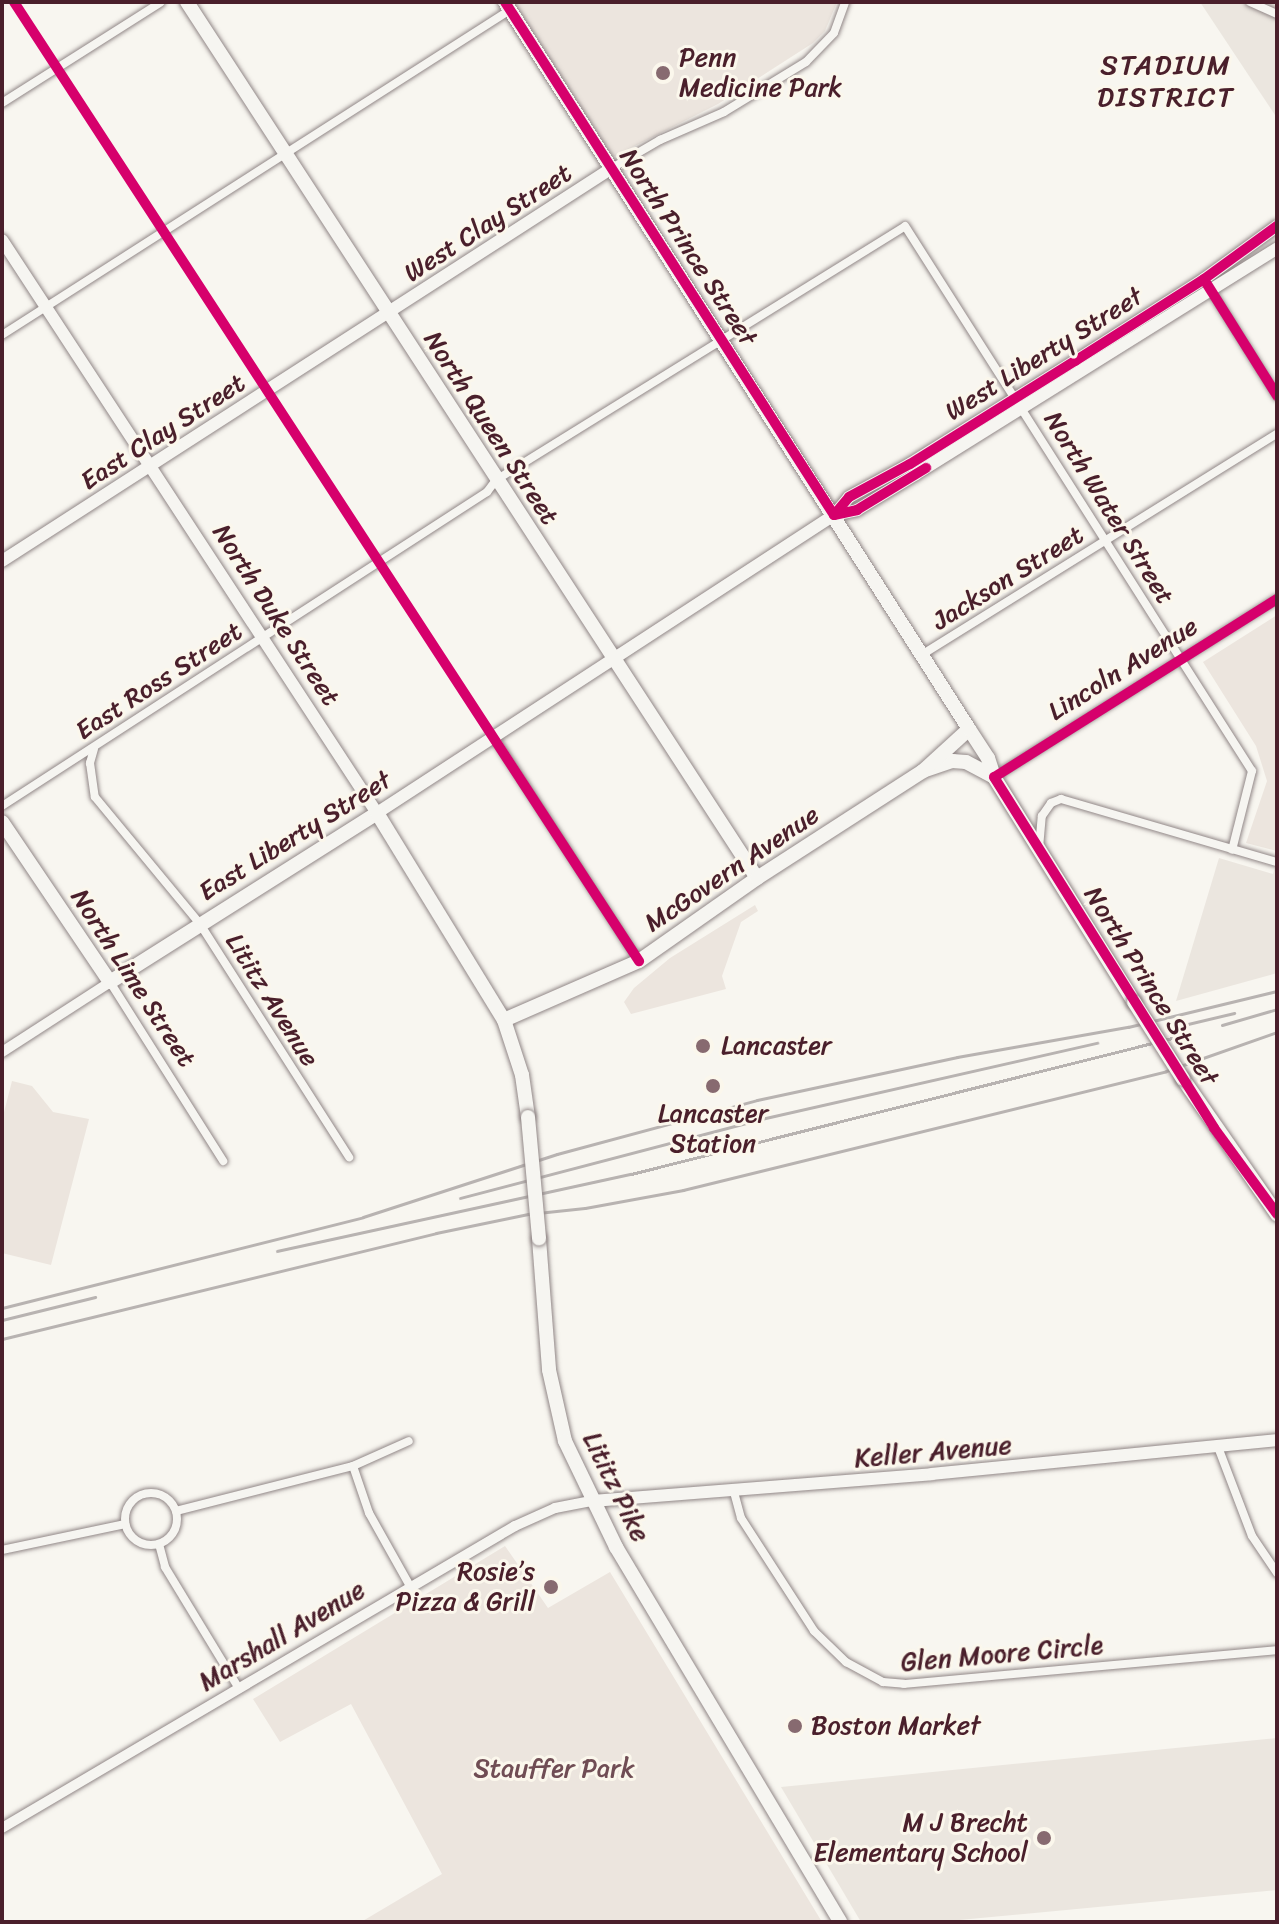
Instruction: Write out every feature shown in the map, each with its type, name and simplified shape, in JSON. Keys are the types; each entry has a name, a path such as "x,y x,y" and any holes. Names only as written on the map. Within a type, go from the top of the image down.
{"main road":[{"name":"North Queen Street","path":"187,2 757,878"},
{"name":"North Prince Street","path":"508,6 923,654 988,758 994,777 1183,1079 1277,1214"},
{"name":"West Clay Street","path":"388,314 612,168"},
{"name":"West Liberty Street","path":"1208,285 1241,249 1277,226"},
{"name":"North Duke Street","path":"2,240 377,813 504,1020"},
{"name":"West Liberty Street","path":"614,660 834,515 857,510 1019,403 1208,285 1277,248"},
{"name":"East Clay Street","path":"2,561 388,314"},
{"name":"East Liberty Street","path":"110,982 614,660"},
{"name":"McGovern Avenue","path":"504,1020 639,961 757,878 923,771 969,729"},
{"path":"923,771 952,761 966,762 994,777"},
{"name":"North Lime Street","path":"2,822 110,982"},
{"name":"Lititz Pike","path":"504,1020 522,1075 549,1370 565,1441 592,1501 840,1922"},
{"name":"Keller Avenue","path":"592,1501 734,1492 1277,1440"}],"street":[{"path":"2,103 161,2"},
{"path":"612,168 660,140 724,112 806,62 834,33 845,2"},
{"path":"1250,2 1273,14 1277,23"},
{"path":"2,335 508,6"},
{"name":"East Ross Street","path":"2,806 487,492 496,480 905,226"},
{"name":"North Water Street","path":"905,226 1252,771 1232,850"},
{"path":"1208,285 1277,396"},
{"name":"Jackson Street","path":"923,654 1277,434"},
{"name":"Lincoln Avenue","path":"994,777 1277,599"},
{"path":"494,737 639,961"},
{"name":"Lititz Avenue","path":"94,748 90,763 95,797 200,924 349,1157"},
{"path":"1039,849 1042,816 1051,803 1061,799 1277,862"},
{"name":"East Liberty Street","path":"2,1052 110,982"},
{"name":"North Lime Street","path":"110,982 223,1161"},
{"path":"176,1511 353,1466 409,1441"},
{"path":"1218,1447 1246,1523 1277,1573"},
{"path":"353,1466 369,1513 410,1586"},
{"name":"Glen Moore Circle","path":"734,1492 741,1518 814,1631 846,1662 883,1682 904,1684 1277,1650"},
{"path":"144,1494 164,1496 176,1511 173,1533 159,1544 146,1545 134,1539 125,1524 130,1503 144,1494"},
{"name":"Marshall Avenue","path":"2,1828 410,1586 535,1516 592,1501"},
{"path":"2,1550 125,1524"},
{"path":"159,1544 165,1567 238,1687"}],"shaded area":[{"path":"1200,2 1277,2 1277,118"},
{"path":"1219,858 1273,874 1277,860 1277,973 1176,1001"},
{"name":"M J Brecht Elementary School","path":"1277,1738 1277,1890 938,1922 861,1922 781,1787"}],"green space":[{"name":"Penn Medicine Park","path":"514,2 837,2 825,31 813,43 718,104 613,157"},
{"path":"1277,615 1277,851 1246,843 1267,781 1256,746 1203,662"},
{"path":"755,905 758,911 741,922 722,976 726,989 631,1014 624,1002 634,988 670,958"},
{"path":"12,1081 32,1086 53,1112 89,1119 51,1265 2,1253 2,1120"},
{"name":"Stauffer Park","path":"505,1546 548,1608 610,1572 822,1922 361,1922 442,1874 351,1704 280,1742 253,1699"}],"railway":[{"path":"2,1308 363,1217 557,1154 757,1100 957,1057 1128,1027 1277,991"},
{"path":"1222,1025 1277,1009"},
{"path":"1171,1028 1234,1013"},
{"path":"2,1339 436,1233 528,1214 585,1208 683,1190 1166,1071 1277,1032"},
{"path":"277,1251 631,1174 1188,1034"},
{"path":"460,1198 757,1120 1097,1043"},
{"path":"2,1320 95,1297"}],"cycle path":[{"path":"14,2 639,961"},
{"path":"505,2 834,515"},
{"path":"834,515 849,497 910,464 1075,361 1204,279 1277,226"},
{"path":"1205,281 1277,396"},
{"path":"834,515 857,510 926,468"},
{"path":"1277,599 994,777 1214,1128 1277,1214"}],"place":[{"name":"Penn Medicine Park","path":"663,73"},
{"name":"Lancaster","path":"703,1046"},
{"name":"Lancaster Station","path":"713,1086"},
{"name":"Rosie’s Pizza & Grill","path":"551,1587"},
{"name":"Boston Market","path":"795,1726"},
{"name":"M J Brecht Elementary School","path":"1044,1838"}],"district":[{"name":"STADIUM DISTRICT","path":"1166,81"}]}
